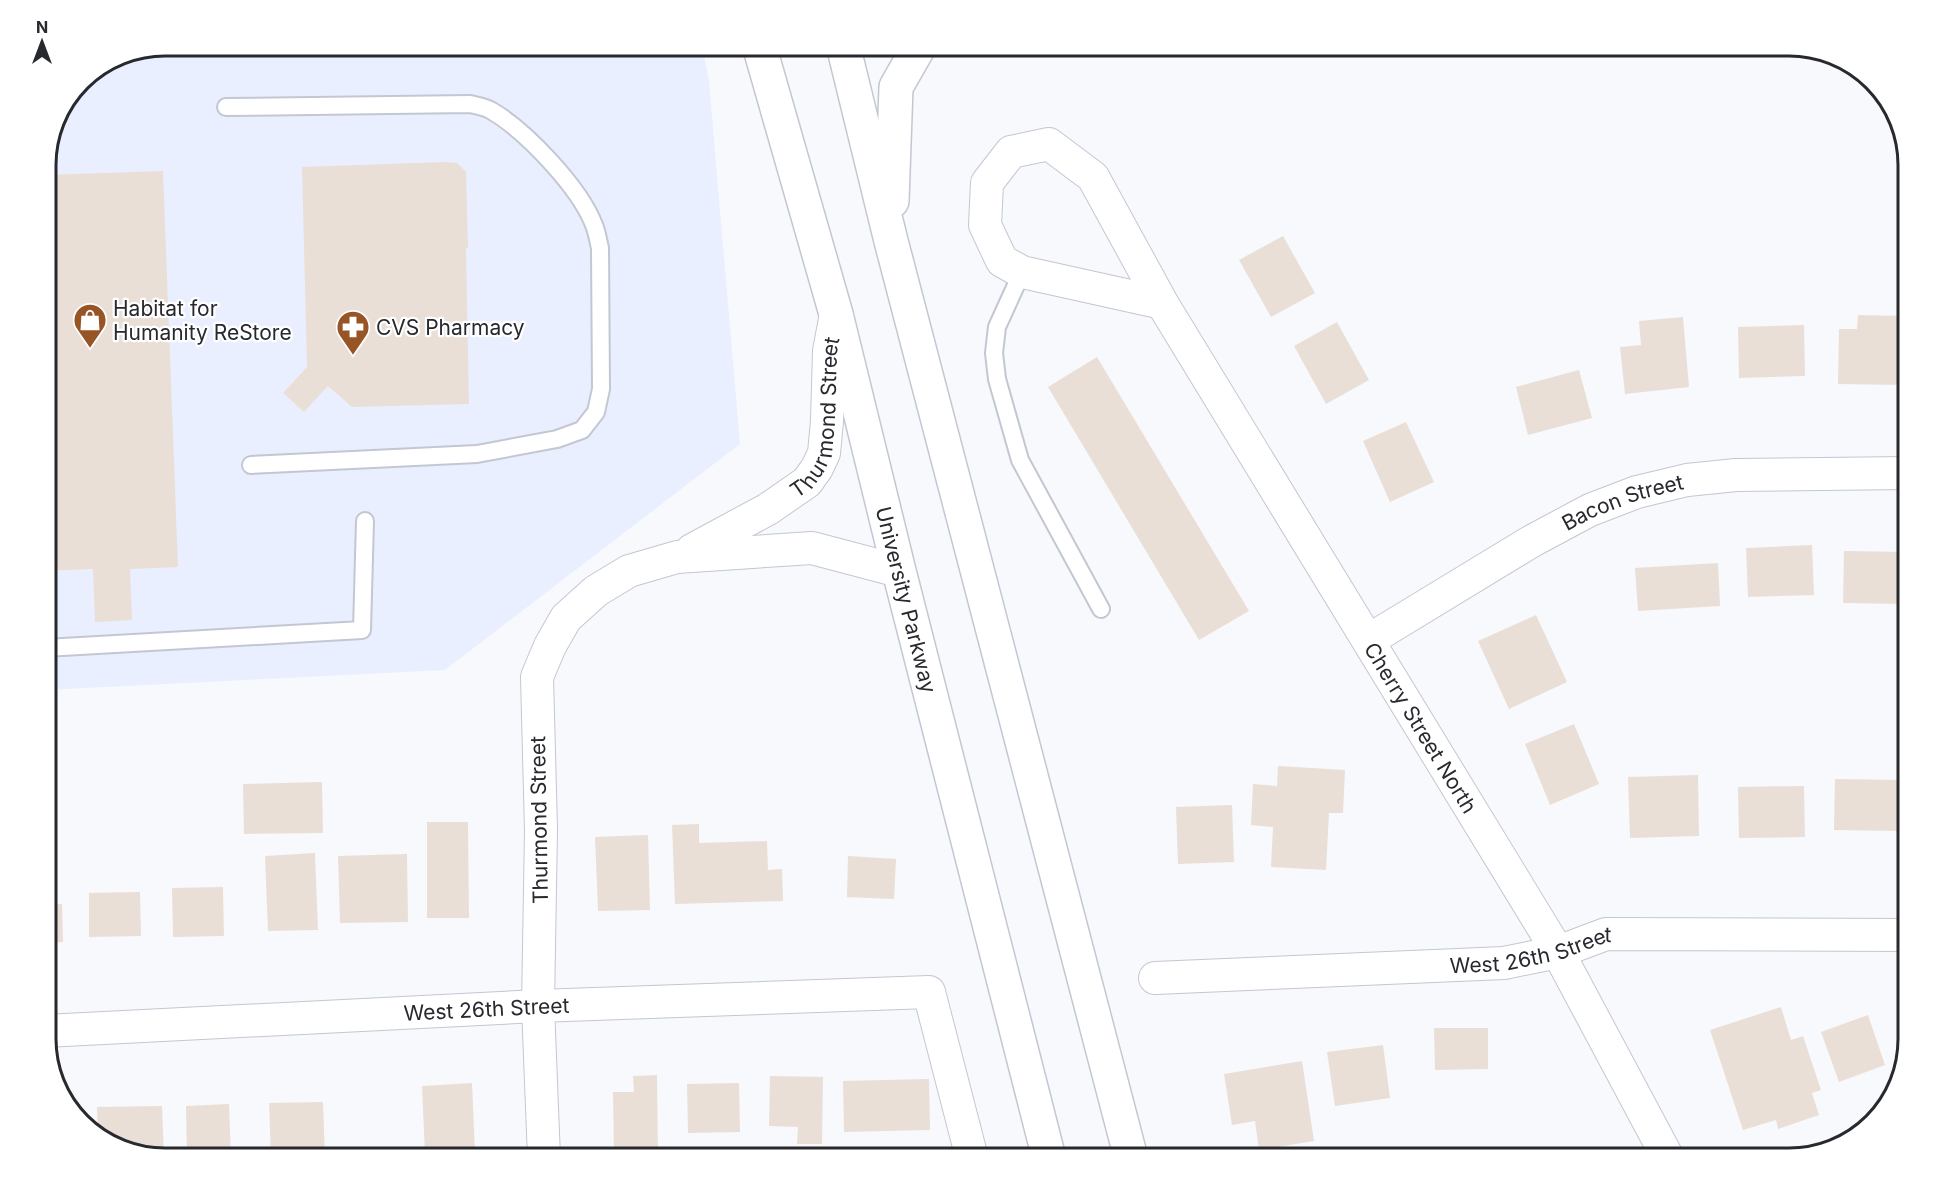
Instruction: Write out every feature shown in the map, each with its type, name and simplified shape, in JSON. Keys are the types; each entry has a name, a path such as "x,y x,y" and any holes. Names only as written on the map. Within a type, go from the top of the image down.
{"main road":[{"name":"University Parkway","path":"762,56 836,314 1046,1148"},
{"path":"846,56 891,242 1128,1148"},
{"path":"891,242 896,87 914,56"}],"street":[{"name":"Cherry Street North","path":"1162,303 1022,272 1002,261 986,225 987,183 1011,152 1049,144 1093,177 1162,303 1558,952 1663,1148"},
{"name":"Thurmond Street","path":"544,1148 538,1006 541,830 537,677 550,646 566,618 596,591 628,571 677,557 768,509 807,482 824,453 829,351 836,314"},
{"name":"Bacon Street","path":"1369,640 1532,541 1590,510 1637,492 1687,480 1736,475 1897,473"},
{"name":"Thurmond Street","path":"677,557 812,548 899,571"},
{"name":"West 26th Street","path":"1155,978 1504,963 1558,952 1606,934 1898,935"},
{"name":"West 26th Street","path":"56,1030 538,1006 929,992 969,1148"}],"lane":[{"path":"226,107 470,104 491,110 530,142 567,181 594,225 600,248 601,388 596,412 582,430 557,439 477,454 251,465"},
{"path":"1022,272 997,327 994,353 997,380 1020,460 1101,609"},
{"path":"56,647 362,630 365,521"}],"shaded area":[{"path":"150,56 704,56 709,82 740,444 445,670 56,689 56,158 59,136 70,110 87,87 110,70 130,61"}],"building":[{"name":"CVS Pharmacy","path":"457,163 466,172 469,404 352,407 328,386 304,412 283,393 307,367 302,167"},
{"path":"163,171 178,567 130,569 132,620 95,622 93,569 56,571 56,175"},
{"path":"1283,236 1315,293 1271,317 1239,260"},
{"path":"1858,315 1897,316 1897,385 1838,384 1839,329 1857,329"},
{"path":"1683,317 1689,387 1625,394 1620,347 1641,345 1639,321"},
{"path":"1337,322 1369,380 1326,404 1294,346"},
{"path":"1804,325 1805,376 1739,378 1738,327"},
{"path":"1097,357 1249,611 1199,640 1048,387"},
{"path":"1579,370 1592,418 1528,435 1516,387"},
{"path":"1406,422 1434,482 1390,502 1363,441"},
{"path":"1812,545 1814,595 1748,597 1746,548"},
{"path":"1844,551 1897,552 1898,604 1843,603"},
{"path":"1718,563 1720,606 1638,611 1635,568"},
{"path":"1536,615 1567,682 1509,709 1478,641"},
{"path":"1574,724 1599,784 1550,805 1525,744"},
{"path":"1278,766 1345,770 1343,813 1329,813 1326,870 1271,867 1273,827 1251,825 1253,784 1277,786"},
{"path":"1698,775 1699,836 1630,838 1628,777"},
{"path":"1835,779 1898,780 1898,831 1834,830"},
{"path":"322,782 323,833 244,834 243,784"},
{"path":"1804,786 1805,837 1739,838 1738,787"},
{"path":"1232,805 1234,862 1178,864 1176,807"},
{"path":"427,822 468,822 469,918 427,918"},
{"path":"699,824 699,843 767,841 768,870 782,869 783,901 675,904 672,825"},
{"path":"648,835 650,910 598,911 595,837"},
{"path":"315,853 318,930 268,931 265,856"},
{"path":"407,854 408,922 340,923 338,856"},
{"path":"848,856 896,859 894,899 847,897"},
{"path":"223,887 224,936 173,937 172,888"},
{"path":"140,892 141,936 89,937 89,893"},
{"path":"56,904 62,904 63,942 56,942"},
{"path":"1781,1007 1791,1040 1803,1036 1821,1090 1812,1093 1819,1115 1778,1129 1776,1120 1743,1130 1710,1030"},
{"path":"1868,1015 1885,1065 1839,1082 1821,1032"},
{"path":"1434,1028 1488,1028 1488,1069 1435,1070"},
{"path":"1383,1045 1390,1098 1335,1106 1327,1052"},
{"path":"1302,1061 1314,1141 1259,1148 1255,1121 1232,1125 1224,1074"},
{"path":"657,1075 658,1148 614,1148 613,1092 634,1092 633,1076"},
{"path":"770,1076 823,1077 822,1144 797,1144 798,1127 769,1126"},
{"path":"929,1079 930,1130 844,1132 843,1081"},
{"path":"472,1083 475,1148 425,1148 422,1086"},
{"path":"739,1083 740,1132 688,1133 687,1084"},
{"path":"323,1102 325,1148 271,1148 269,1103"},
{"path":"229,1104 231,1148 187,1148 186,1106"},
{"path":"162,1106 164,1148 136,1144 110,1133 98,1125 97,1107"}],"place":[{"name":"Habitat for Humanity ReStore","path":"90,349"},
{"name":"CVS Pharmacy","path":"353,356"}]}
